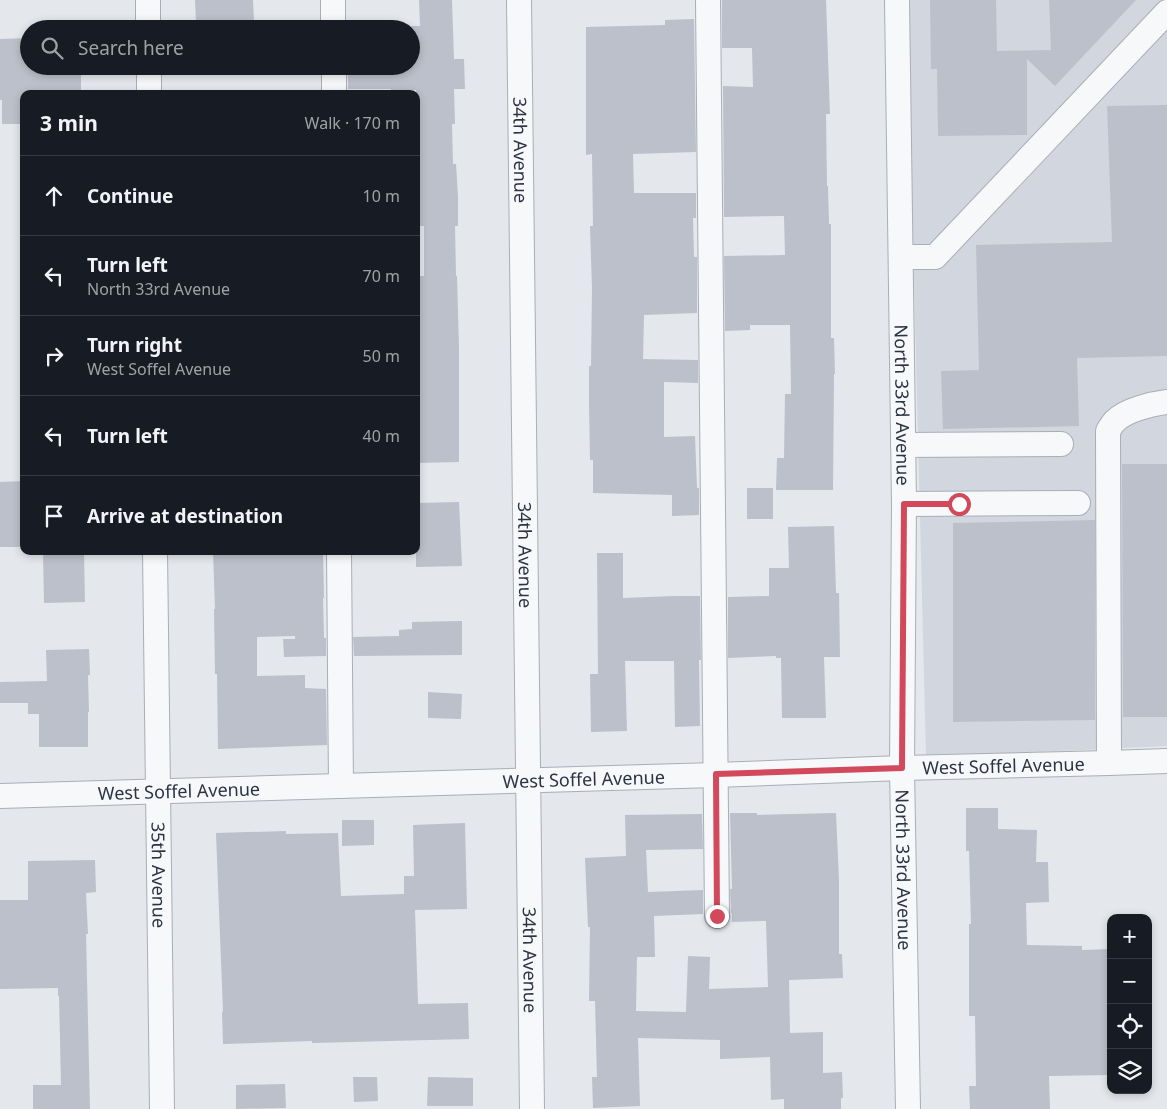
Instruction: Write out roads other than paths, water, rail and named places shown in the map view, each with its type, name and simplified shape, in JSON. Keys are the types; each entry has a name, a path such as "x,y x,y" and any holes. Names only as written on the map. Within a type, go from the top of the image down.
{"street":[{"path":"148,0 148,20"},
{"path":"333,0 333,20"},
{"name":"34th Avenue","path":"519,0 532,1109"},
{"path":"708,0 717,916"},
{"name":"North 33rd Avenue","path":"898,0 904,504 902,768 908,1109"},
{"path":"901,257 935,257 1167,12"},
{"path":"149,75 149,90"},
{"path":"334,75 334,90"},
{"path":"1109,763 1108,431 1115,421 1132,410 1167,402"},
{"path":"903,445 1061,444"},
{"path":"904,504 1078,503"},
{"name":"35th Avenue","path":"155,555 162,1109"},
{"path":"339,555 342,786"},
{"name":"West Soffel Avenue","path":"0,796 1167,761"}]}
